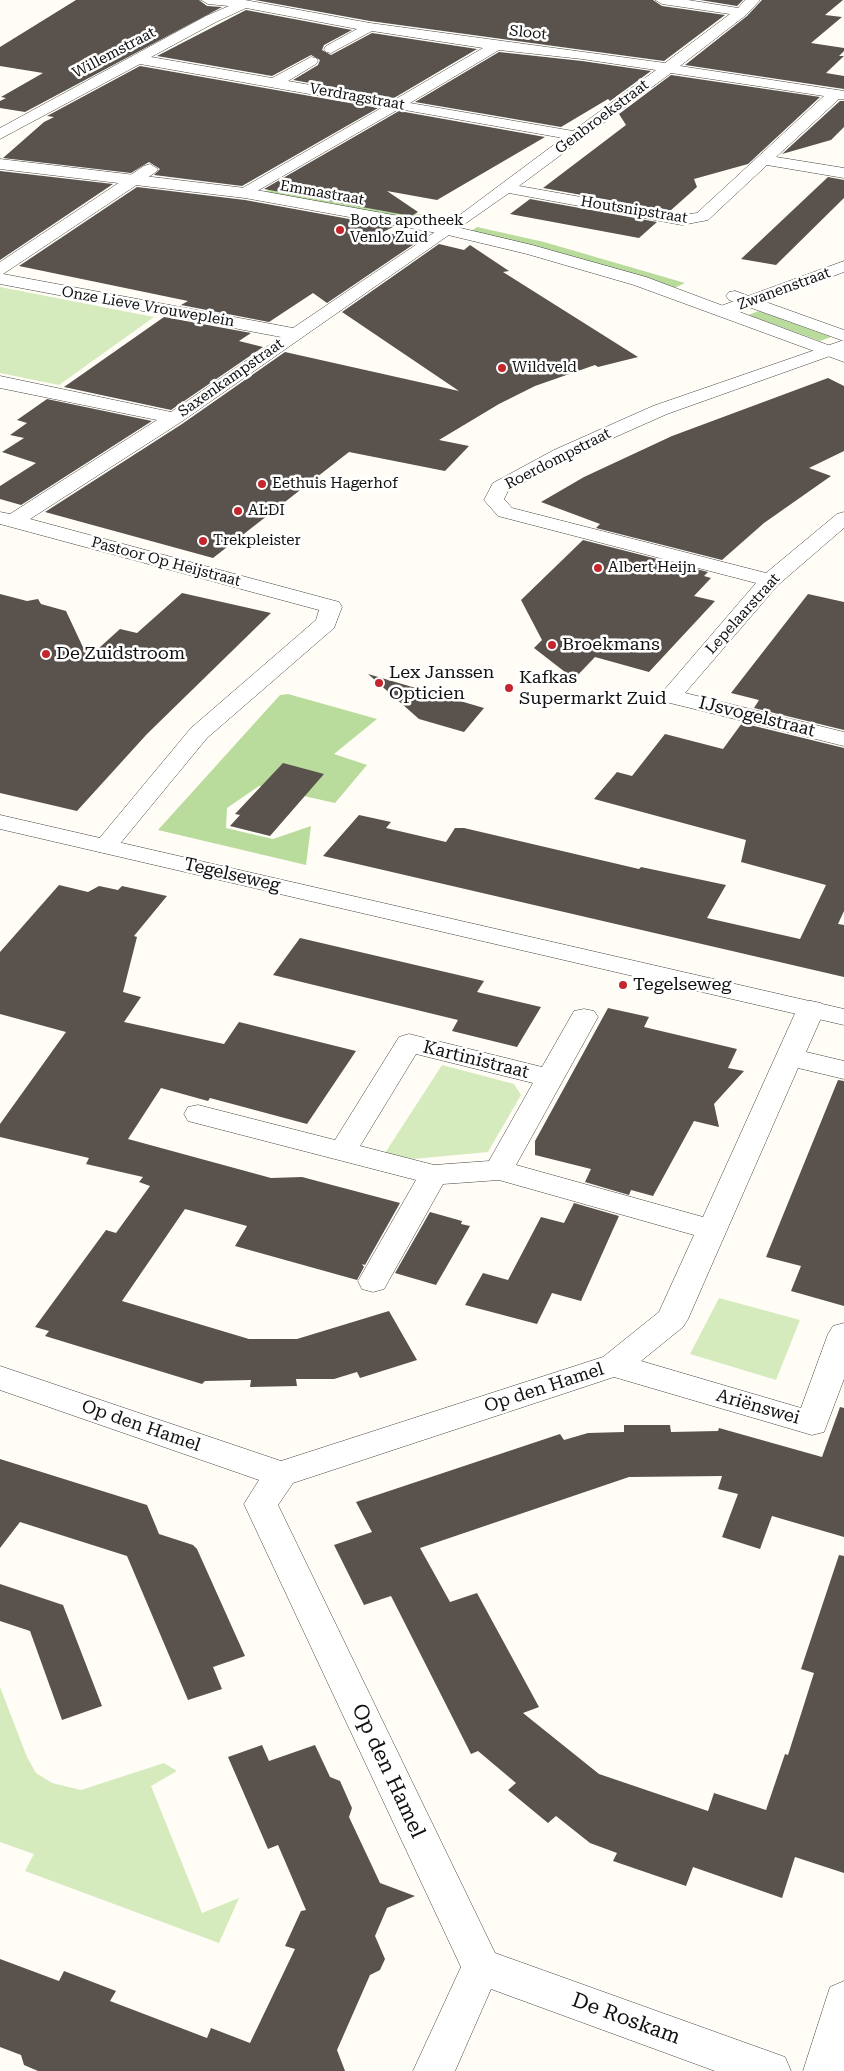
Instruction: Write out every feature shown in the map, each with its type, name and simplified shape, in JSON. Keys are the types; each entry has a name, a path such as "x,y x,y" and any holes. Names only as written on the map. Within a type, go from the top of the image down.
{"street":[{"name":"Sloot","path":"208,0 250,2 370,27 496,46 582,55 840,94"},
{"path":"662,0 683,1 741,12"},
{"name":"Genbroekstraat","path":"448,230 668,68 741,12 752,0"},
{"name":"Willemstraat","path":"0,134 211,19 250,2"},
{"path":"331,50 370,27"},
{"path":"245,193 496,46"},
{"name":"Verdragstraat","path":"138,59 576,136"},
{"path":"274,83 311,61"},
{"name":"Houtsnipstraat","path":"506,188 692,220 702,218 840,94"},
{"name":"Emmastraat","path":"0,153 261,183 463,220 548,239 642,265"},
{"path":"766,160 844,173"},
{"name":"Emmastraat","path":"0,164 245,193 349,210 448,230 532,250 640,281 839,351"},
{"path":"0,270 150,169"},
{"name":"Saxenkampstraat","path":"6,520 174,418 448,230"},
{"name":"Zwanenstraat","path":"724,311 844,266"},
{"name":"Onze Lieve Vrouweplein","path":"0,279 296,334"},
{"path":"716,289 844,336"},
{"name":"Roerdompstraat","path":"770,580 505,512 494,500 500,487 561,454 660,410 839,351"},
{"path":"0,382 174,418"},
{"name":"Lepelaarstraat","path":"670,696 770,580 844,518"},
{"name":"Pastoor Op Heijstraat","path":"6,520 331,607 326,623 199,733 105,846"},
{"name":"IJsvogelstraat","path":"670,696 844,739"},
{"name":"Tegelseweg","path":"0,822 844,1017"},
{"name":"Op den Hamel","path":"0,1378 281,1474 614,1365 672,1318 811,1009"},
{"name":"Kartinistraat","path":"499,1170 584,1017"},
{"name":"Kartinistraat","path":"342,1150 409,1043 550,1078"},
{"path":"789,1057 844,1070"},
{"path":"198,1114 434,1175 499,1170 713,1230"},
{"path":"373,1281 434,1175"},
{"name":"Ariënswei","path":"614,1365 812,1423 844,1334"},
{"name":"Op den Hamel","path":"281,1474 261,1504 481,1967"},
{"path":"434,2071 481,1967"},
{"name":"De Roskam","path":"481,1967 770,2071"},
{"path":"824,2071 844,2000"}],"green space":[{"path":"271,188 440,218 431,224 264,193"},
{"path":"477,227 544,242 685,283 672,289 470,232"},
{"path":"0,287 154,317 59,385 0,373"},
{"path":"759,311 831,337 820,341 748,315"},
{"path":"288,694 377,719 334,754 367,765 335,803 259,786 227,808 226,828 273,839 311,826 306,865 158,830 280,695"},
{"path":"442,1065 514,1084 521,1095 488,1152 413,1159 385,1153"},
{"path":"719,1298 800,1320 776,1380 690,1354"},
{"path":"0,1687 27,1757 36,1773 52,1783 81,1790 164,1763 177,1771 151,1786 202,1913 239,1898 219,1943 25,1871 34,1854 0,1842"}],"building":[{"path":"76,0 199,0 207,6 222,7 25,112 0,108 0,101 6,98 1,97 43,73 0,66 0,47"},
{"path":"255,0 653,0 662,6 725,15 664,61 370,21"},
{"path":"700,0 743,0 737,6"},
{"path":"762,0 843,0 825,15 842,17 811,43 844,48 844,51 839,56 844,56 826,73 844,76 844,89 685,65 747,16"},
{"path":"246,10 352,30 324,45 322,50 331,55 372,33 477,49 394,98 293,80 318,65 320,60 311,55 272,76 157,56"},
{"path":"499,52 651,71 610,101 608,99 561,127 415,102"},
{"path":"140,66 378,108 242,186 154,175 160,169 149,162 131,173 3,158 44,122 54,117 47,116"},
{"path":"671,75 820,97 748,164 694,179 697,187 670,211 543,188 626,125 619,114"},
{"path":"840,101 844,101 844,127 831,140 782,154"},
{"path":"399,111 545,137 437,200 387,191 418,212 411,216 264,189"},
{"path":"0,171 113,184 0,260"},
{"path":"828,177 844,180 844,198 776,265 741,259"},
{"path":"137,187 245,200 393,227 383,232 420,240 327,303 313,293 269,322 181,305 188,301 19,266"},
{"path":"530,199 657,222 639,238 510,214"},
{"path":"439,244 464,250 470,245 509,271 503,272 638,357 598,367 595,365 535,386 499,404 439,440 469,446 445,471 349,452 213,558 45,512 182,424 285,352 459,391 342,312"},
{"path":"164,317 251,333 239,341 263,347 171,410 64,387"},
{"path":"828,378 844,386 844,451 809,468 831,476 764,523 722,560 596,528 600,524 541,502 584,477 672,436"},
{"path":"47,399 152,421 21,505 0,499 0,486 36,463 2,452 24,438 10,435 27,423 17,420"},
{"path":"583,540 708,572 704,576 711,578 694,596 715,601 649,672 595,657 574,679 534,648 542,640 521,600"},
{"path":"182,593 271,613 147,734 77,811 0,793 0,594 27,601 38,599 41,604 66,611 88,658 120,629 137,633"},
{"path":"808,594 844,602 844,730 754,708 759,700 731,693"},
{"path":"368,674 484,708 464,732 419,719"},
{"path":"742,723 844,748 844,911 838,924 844,925 844,977 323,856 359,815 391,822 386,828 446,842 455,828 464,828 639,869 641,867 726,885 707,918 800,939 826,885 741,862 746,840 594,799 617,772 632,776 665,734 723,749"},
{"path":"283,763 324,774 270,836 230,826 240,815 235,814"},
{"path":"59,885 88,892 99,886 118,890 122,886 167,896 134,936 137,937 123,992 141,997 124,1022 224,1044 239,1022 356,1051 307,1124 210,1098 208,1101 161,1088 128,1139 271,1178 302,1177 400,1203 365,1265 362,1264 364,1267 357,1280 235,1246 247,1226 185,1209 122,1301 249,1339 297,1339 389,1311 417,1360 360,1378 357,1372 334,1379 296,1379 297,1386 250,1387 251,1380 205,1381 202,1384 45,1336 49,1331 35,1327 106,1230 116,1233 150,1186 139,1182 143,1177 86,1164 89,1158 0,1137 0,1124 66,1032 0,1014 0,952"},
{"path":"300,938 484,981 477,992 541,1007 517,1047 452,1031 458,1020 273,975"},
{"path":"608,1008 649,1017 644,1027 737,1049 728,1068 744,1071 714,1104 719,1127 694,1121 653,1196 631,1190 629,1195 585,1182 591,1169 535,1155 535,1141"},
{"path":"838,1080 844,1081 844,1306 791,1291 801,1266 766,1257"},
{"path":"574,1203 619,1216 581,1301 552,1293 537,1324 465,1305 483,1273 508,1280 541,1217 564,1223"},
{"path":"430,1212 462,1221 461,1224 470,1226 436,1285 395,1273"},
{"path":"840,1407 844,1408 844,1537 772,1516 760,1549 722,1537 738,1494 718,1489 722,1476 629,1477 420,1548 450,1602 477,1593 539,1707 523,1713 599,1774 708,1811 714,1793 766,1810 785,1754 788,1755 814,1673 801,1669 839,1555 844,1556 844,1873 795,1857 782,1898 693,1867 686,1886 613,1861 617,1853 590,1843 556,1816 548,1823 508,1790 516,1783 478,1751 471,1754 391,1596 364,1605 334,1545 372,1532 356,1502 560,1434 564,1440 588,1433 624,1432 624,1425 670,1425 671,1432 718,1431 719,1428 822,1457"},
{"path":"0,1459 147,1505 159,1534 193,1545 197,1549 245,1656 213,1667 222,1689 188,1700 127,1556 20,1522 0,1548"},
{"path":"0,1584 63,1605 102,1706 62,1720 30,1631 0,1621"},
{"path":"262,1745 269,1761 315,1745 330,1777 340,1781 352,1808 349,1817 380,1883 415,1896 387,1908 375,1936 385,1959 380,1970 370,1975 337,2050 345,2071 38,2071 24,2065 21,2055 0,2047 0,1959 59,1981 64,1971 116,1991 110,2001 207,2038 211,2028 250,2043 295,1949 285,1946 301,1911 306,1910 278,1845 268,1849 228,1757"}],"place":[{"name":"Boots apotheek Venlo Zuid","path":"340,230"},
{"name":"Wildveld","path":"502,368"},
{"name":"Eethuis Hagerhof","path":"262,484"},
{"name":"ALDI","path":"238,511"},
{"name":"Trekpleister","path":"203,541"},
{"name":"Albert Heijn","path":"598,568"},
{"name":"Broekmans","path":"552,645"},
{"name":"De Zuidstroom","path":"46,654"},
{"name":"Lex Janssen Opticien","path":"379,683"},
{"name":"Kafkas Supermarkt Zuid","path":"509,688"},
{"name":"Tegelseweg","path":"623,985"}]}
